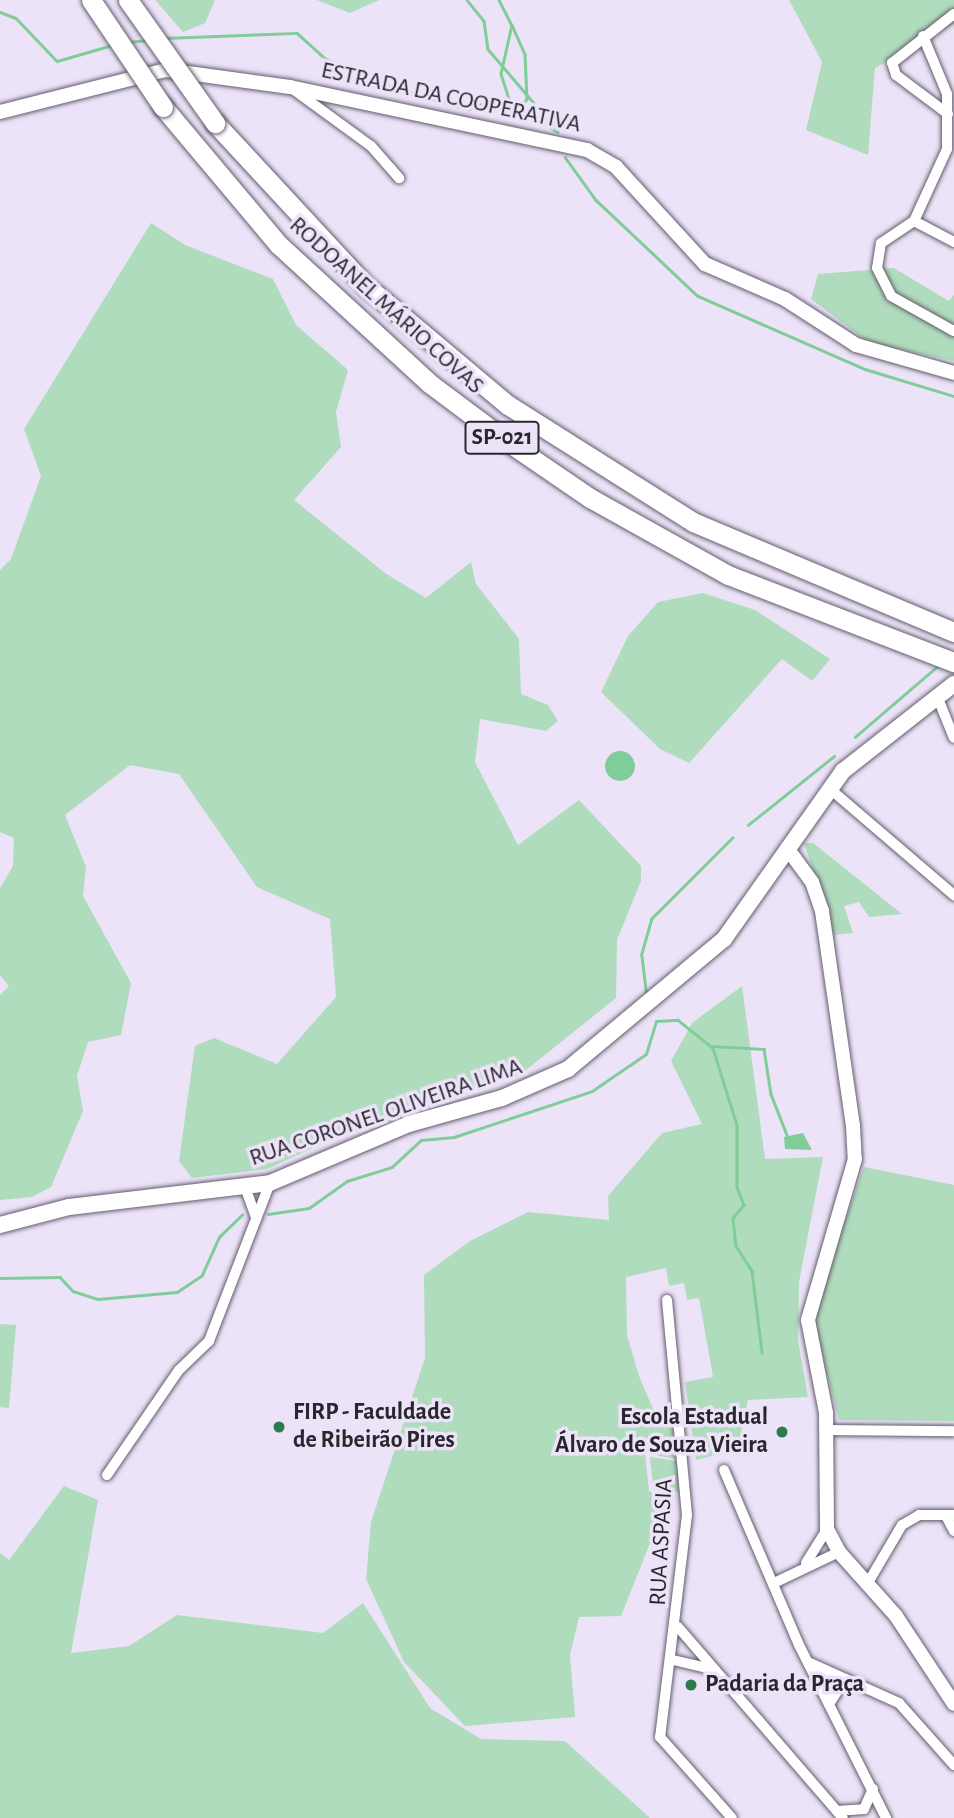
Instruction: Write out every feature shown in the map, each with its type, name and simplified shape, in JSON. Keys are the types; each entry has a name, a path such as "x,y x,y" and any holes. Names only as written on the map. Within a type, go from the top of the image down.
{"highway":[{"name":"RODOANEL MÁRIO COVAS","path":"91,0 163,107 279,245 429,383 508,442 716,569 924,653 954,662"},
{"name":"RODOANEL MÁRIO COVAS","path":"128,0 215,123 366,286 508,405 694,522 951,631"}],"main road":[{"name":"ESTRADA DA COOPERATIVA","path":"0,112 147,71 290,87 587,150 616,167 705,264 785,299 856,345 954,373"},
{"name":"RUA CORONEL OLIVEIRA LIMA","path":"0,1225 69,1207 270,1183 409,1124 502,1098 568,1069 724,939 829,788 855,758 954,684"},
{"path":"787,848 812,882 822,911 853,1126 855,1159 808,1320 827,1430 827,1528 839,1552 869,1581 954,1704"}],"street":[{"path":"948,114 892,69 896,57 954,14"},
{"path":"923,36 942,77 948,114 943,165 914,221 881,243 879,278 902,304 954,331"},
{"path":"290,87 371,146 399,178"},
{"path":"914,221 954,242"},
{"path":"937,696 954,738"},
{"path":"829,788 954,895"},
{"path":"107,1475 179,1370 205,1347 256,1212 270,1183"},
{"path":"245,1187 256,1212"},
{"name":"RUA ASPASIA","path":"667,1300 687,1465 677,1627 662,1744 732,1818"},
{"path":"827,1430 954,1431"},
{"path":"723,1470 808,1662 886,1818"},
{"path":"869,1581 898,1528 919,1516 950,1516 954,1531"},
{"path":"806,1563 827,1528"},
{"path":"774,1583 806,1563 839,1552"},
{"path":"677,1627 840,1815 864,1809 873,1788"},
{"path":"673,1660 712,1669"},
{"path":"808,1662 899,1703 954,1765"},
{"path":"829,1704 845,1679"}],"shaded area":[{"path":"155,0 215,0 205,23 183,32"},
{"path":"317,0 379,0 350,13"},
{"path":"789,0 954,0 954,24 875,68 868,155 806,130 822,62"},
{"path":"151,223 185,245 273,279 296,325 348,370 336,412 341,447 294,500 385,573 426,598 471,562 476,584 519,639 521,694 548,705 558,721 546,731 480,719 475,762 518,845 579,800 641,866 641,881 617,940 616,998 521,1074 396,1110 267,1169 192,1178 179,1161 195,1046 214,1038 277,1064 336,997 330,919 257,887 179,774 130,765 65,815 86,867 83,896 131,983 121,1035 88,1042 77,1076 83,1111 51,1187 32,1197 0,1200 0,995 9,986 0,975 0,888 13,866 14,838 0,832 0,570 11,559 41,476 24,429"},
{"path":"894,268 949,301 954,295 954,361 868,342 811,299 818,274"},
{"path":"703,593 755,610 830,659 812,681 782,659 689,763 660,749 601,692 628,636 658,602"},
{"path":"620,751 631,755 635,766 631,777 620,781 609,777 605,766 609,755"},
{"path":"804,843 813,843 902,914 869,917 859,902 844,906 853,933 834,935"},
{"path":"742,986 765,1159 823,1157 799,1282 798,1340 808,1397 748,1400 738,1449 696,1460 685,1382 713,1377 699,1298 687,1300 684,1283 669,1286 666,1268 626,1277 627,1335 639,1376 660,1425 672,1422 676,1459 645,1453 649,1491 668,1498 621,1616 579,1617 570,1655 575,1717 465,1726 404,1662 366,1579 371,1522 425,1358 424,1275 470,1241 528,1212 609,1220 608,1196 662,1133 702,1124 671,1061 692,1023"},
{"path":"803,1133 812,1150 785,1149 784,1137"},
{"path":"864,1167 954,1185 954,1421 839,1420 812,1314"},
{"path":"0,1324 16,1325 9,1408 0,1407"},
{"path":"650,1457 676,1461 681,1493 653,1486"},
{"path":"64,1486 98,1500 71,1653 129,1646 177,1615 323,1633 363,1603 430,1708 481,1739 565,1741 650,1818 0,1818 0,1553 9,1560"}],"waterway":[{"path":"467,0 484,21 488,49 557,130"},
{"path":"499,0 512,25 501,74 513,110"},
{"path":"0,12 16,18 57,61 112,45"},
{"path":"512,25 525,54 527,99 520,109"},
{"path":"164,38 297,33 326,59 385,85 468,109 485,103 520,109 558,132"},
{"path":"129,42 147,40"},
{"path":"565,157 596,200 698,296 865,369 954,396"},
{"path":"855,737 940,664"},
{"path":"748,825 834,756"},
{"path":"646,993 641,955 651,919 732,838"},
{"path":"268,1214 309,1208 347,1181 392,1167 421,1140 454,1137 592,1091 646,1054 656,1021 678,1020 713,1048 737,1125 737,1187 744,1205 733,1218 736,1246 752,1271 762,1352"},
{"path":"712,1046 764,1049 771,1094 787,1135"},
{"path":"0,1278 60,1277 73,1291 98,1299 177,1292 202,1275 219,1237 242,1215"}],"place":[{"name":"FIRP - Faculdade de Ribeirão Pires","path":"279,1427"},
{"name":"Escola Estadual Álvaro de Souza Vieira","path":"782,1432"},
{"name":"Padaria da Praça","path":"691,1685"}]}
